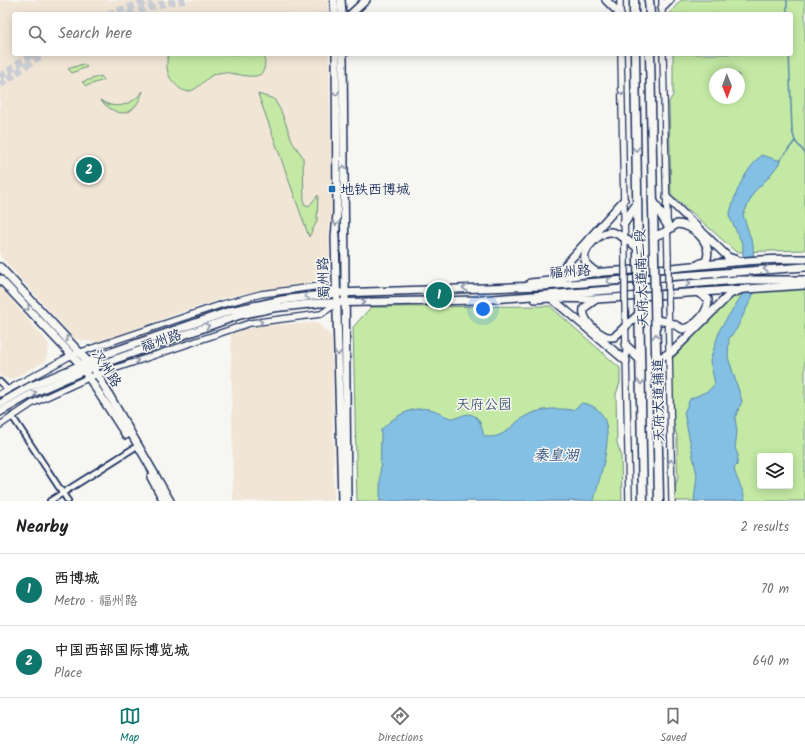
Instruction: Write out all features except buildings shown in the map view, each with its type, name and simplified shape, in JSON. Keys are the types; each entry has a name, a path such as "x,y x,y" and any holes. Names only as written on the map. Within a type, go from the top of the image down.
{"highway":[{"path":"634,0 634,12"},
{"path":"649,0 650,12"},
{"name":"天府大道南二段","path":"635,56 643,501"},
{"name":"天府大道南二段","path":"650,56 659,501"},
{"path":"652,200 667,228"},
{"path":"624,223 637,204"},
{"path":"626,346 640,359"}],"main road":[{"path":"334,0 335,12"},
{"path":"341,0 342,12"},
{"path":"352,12 366,0"},
{"path":"662,11 670,0"},
{"path":"607,1 618,12"},
{"name":"蜀州路","path":"336,56 337,213 335,238 342,501"},
{"name":"蜀州路","path":"343,56 347,501"},
{"path":"667,198 728,257 734,260 805,259"},
{"path":"551,281 624,200"},
{"path":"653,237 667,228 677,224 688,226 706,243 709,250 706,261 695,266"},
{"path":"598,273 591,269 585,261 588,249 600,235 604,233 616,233 638,248"},
{"path":"486,288 551,281 571,275 695,266 745,260"},
{"name":"汉州路","path":"0,267 91,364 170,501"},
{"name":"福州路","path":"0,404 28,387 230,311 282,300 345,292 543,286 805,267"},
{"name":"汉州路","path":"0,279 83,367 134,448 164,501"},
{"name":"福州路","path":"91,364 240,315 274,308 345,302 480,300 739,280 805,280"},
{"path":"480,300 551,298 597,299 747,287 805,285"},
{"path":"657,359 669,354 730,294 747,287"},
{"path":"656,320 669,322 680,328 686,328 703,315 708,304 708,299 695,291"},
{"path":"551,298 626,361"},
{"path":"597,299 584,308 584,316 586,320 607,338 614,337 639,314"},
{"name":"福州路","path":"0,412 83,367"}],"street":[{"path":"620,0 620,12"},
{"path":"662,0 662,11"},
{"path":"621,56 629,501"},
{"name":"天府大道辅道","path":"663,56 672,501"},
{"name":"福州路","path":"0,394 72,355 223,304 261,294 320,286 337,293"},
{"name":"福州路","path":"0,424 33,403 90,377 250,323 321,314 337,303"},
{"path":"0,382 7,389"},
{"path":"12,416 68,501"},
{"path":"50,501 134,448"}],"shaded area":[{"path":"0,0 328,0 328,12 12,12 12,56 329,56 332,214 329,233 329,266 313,282 235,295 179,313 97,343 75,339 0,256"},
{"path":"0,286 49,344 46,361 11,380 0,376"},
{"path":"318,323 332,337 334,501 233,501 231,334 259,325"}],"green space":[{"path":"681,0 805,0 805,250 736,252 671,194 669,102 673,95 673,56 793,56 793,12 671,12"},
{"path":"168,56 264,56 265,66 262,72 257,76 218,73 212,75 192,91 186,91 174,83 169,76 167,66"},
{"path":"83,64 87,67 72,73 68,69"},
{"path":"101,76 104,80 86,86 82,82"},
{"path":"143,91 135,106 130,111 125,113 120,113 113,110 100,100 112,105 123,105 134,100"},
{"path":"258,94 274,99 281,111 293,143 303,157 304,204 309,206 318,195 317,221 309,237"},
{"path":"805,289 805,501 674,501 674,490 678,478 677,436 673,422 672,359 736,293 762,290"},
{"name":"天府公园","path":"550,306 620,368 620,383 616,394 617,443 621,454 622,501 357,501 353,327 371,307"}],"water":[{"path":"761,155 781,161 768,178 754,192 743,215 753,245 755,291 736,330 729,338 728,357 742,401 735,418 737,432 735,448 738,455 737,465 734,468 745,501 694,501 697,475 684,413 690,399 708,391 715,384 710,361 720,329 742,295 743,245 729,216 741,183 749,169"},
{"name":"秦皇湖","path":"582,403 596,408 604,417 607,430 607,444 594,501 380,501 381,430 392,420 406,412 428,409 451,418 456,418 467,414 473,415 479,421 484,436 490,437 501,434 519,420 530,414 548,409 573,410"}],"waterway":[{"path":"787,0 787,12"},
{"path":"789,56 792,130 795,141 805,153"},
{"path":"779,161 795,141"}],"tunnel":[{"path":"114,12 151,0"},
{"path":"135,12 165,3 187,0"},
{"path":"0,77 29,56"},
{"path":"0,85 40,56"}],"place":[{"name":"中国西部国际博览城","path":"89,170"},
{"name":"地铁西博城","path":"332,189"},
{"name":"西博城","path":"439,295"}]}
